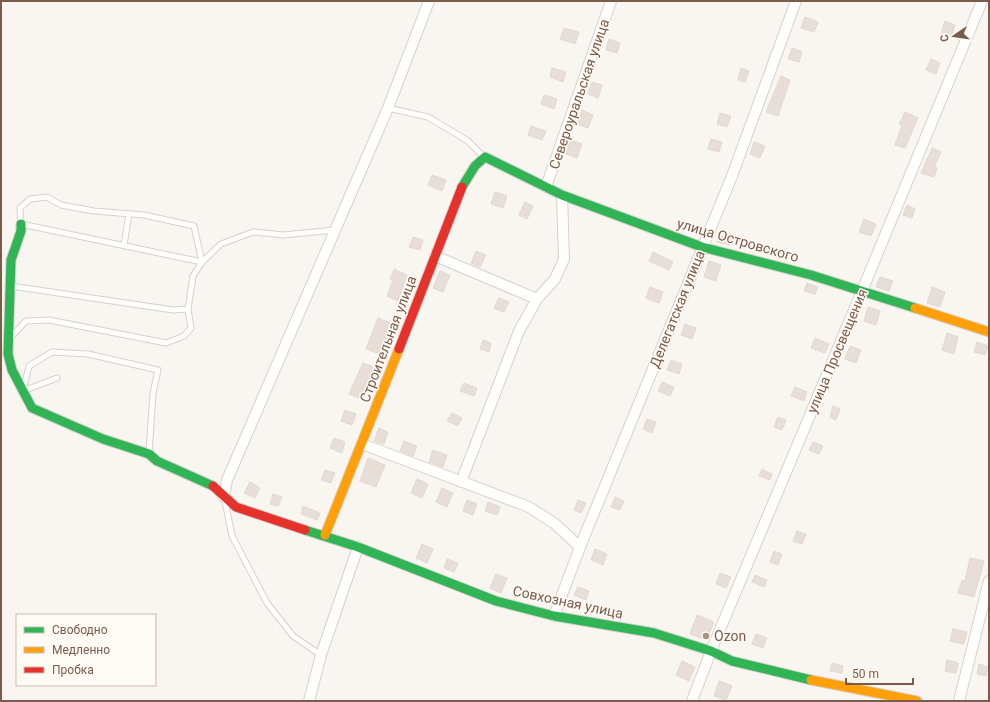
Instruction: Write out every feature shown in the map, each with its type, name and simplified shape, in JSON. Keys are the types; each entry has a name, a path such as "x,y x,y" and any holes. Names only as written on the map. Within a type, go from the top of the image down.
{"street":[{"path":"224,497 227,480 388,108 429,1"},
{"name":"Североуральская улица","path":"546,187 611,1"},
{"name":"Делегатская улица","path":"554,616 580,547 732,176 796,1"},
{"name":"улица Просвещения","path":"692,701 710,651 862,291 982,1"},
{"name":"улица Островского","path":"485,157 562,195 702,247 811,275 989,332"},
{"name":"Строительная улица","path":"325,535 362,444 458,195 475,166 485,157"},
{"path":"461,482 519,331 537,299 555,279 564,259 562,195"},
{"name":"Совхозная улица","path":"21,224 21,231 11,260 8,354 12,370 32,408 103,439 149,454 157,461 199,481 214,486 224,497 236,506 358,547 496,601 554,616 654,633 710,651 732,661 773,672 917,701"},
{"path":"435,256 537,299"},
{"path":"362,444 529,507 554,523 580,547"},
{"path":"310,701 322,655 358,547"},
{"path":"959,701 989,581"}],"lane":[{"path":"388,108 428,117 468,141 485,157"},
{"path":"47,197 61,205 94,211 144,215 194,226 202,262 21,224 20,208 30,199 47,197"},
{"path":"124,245 129,214"},
{"path":"9,340 26,321 49,320 166,343 184,336 191,328 188,309 193,276 202,262 221,244 253,232 283,235 335,230"},
{"path":"10,286 173,310 188,309"},
{"path":"22,391 29,366 52,352 88,354 158,370 151,413 149,454"},
{"path":"22,391 57,378"},
{"path":"224,497 232,536 267,603 293,636 322,655"}],"building":[{"path":"805,17 818,22 814,32 801,28"},
{"path":"945,21 955,25 951,37 941,34"},
{"path":"564,28 579,32 575,44 560,39"},
{"path":"609,39 620,43 617,53 606,50"},
{"path":"792,48 802,52 799,62 788,59"},
{"path":"931,59 940,63 936,74 926,70"},
{"path":"552,68 566,72 563,82 550,77"},
{"path":"741,68 749,71 745,82 738,80"},
{"path":"781,76 790,80 778,116 766,112"},
{"path":"592,82 602,85 598,98 588,94"},
{"path":"544,95 557,99 554,109 541,104"},
{"path":"582,110 593,115 588,128 577,124"},
{"path":"905,112 918,118 905,148 895,145 902,125 899,124"},
{"path":"720,113 731,116 727,127 717,124"},
{"path":"531,126 546,131 542,140 528,135"},
{"path":"711,139 722,142 719,152 708,149"},
{"path":"571,140 582,144 577,158 566,154"},
{"path":"754,142 765,146 760,158 750,154"},
{"path":"932,148 941,152 934,167 937,168 934,177 921,173"},
{"path":"432,175 446,180 442,191 428,185"},
{"path":"495,192 507,196 503,208 491,204"},
{"path":"525,202 533,206 527,219 519,215"},
{"path":"907,205 915,209 912,218 903,215"},
{"path":"864,219 876,224 871,236 859,232"},
{"path":"719,235 731,239 729,245 717,242"},
{"path":"413,237 423,240 420,250 409,247"},
{"path":"476,251 486,255 480,267 471,263"},
{"path":"653,252 673,262 669,270 649,261"},
{"path":"709,261 721,265 716,281 704,277"},
{"path":"394,269 407,275 398,301 387,296 393,280 390,279"},
{"path":"440,271 450,275 443,292 433,288"},
{"path":"880,277 893,281 889,291 876,287"},
{"path":"807,283 818,287 815,294 804,291"},
{"path":"650,287 663,292 659,303 646,298"},
{"path":"932,287 945,292 940,307 927,303"},
{"path":"499,298 509,302 504,312 494,308"},
{"path":"868,307 880,311 876,325 864,321"},
{"path":"378,318 393,324 380,354 366,349"},
{"path":"685,324 696,328 692,339 681,335"},
{"path":"947,333 958,337 954,354 942,350"},
{"path":"815,338 829,344 825,353 811,348"},
{"path":"483,340 491,343 489,352 480,349"},
{"path":"977,342 988,346 985,355 974,352"},
{"path":"850,346 861,350 856,363 845,359"},
{"path":"671,360 682,364 679,374 667,370"},
{"path":"363,363 373,367 362,399 349,394"},
{"path":"662,382 674,387 670,396 658,391"},
{"path":"464,383 477,388 474,396 460,391"},
{"path":"795,387 807,392 804,401 791,396"},
{"path":"833,406 840,409 836,420 830,417"},
{"path":"345,410 356,414 352,425 341,421"},
{"path":"452,413 462,418 458,426 447,421"},
{"path":"778,417 786,420 782,430 774,427"},
{"path":"647,419 656,422 652,433 643,429"},
{"path":"379,428 388,432 384,444 374,441"},
{"path":"334,438 345,442 342,453 330,448"},
{"path":"404,441 417,446 413,456 400,451"},
{"path":"813,442 823,446 819,454 809,450"},
{"path":"433,450 447,455 443,467 429,462"},
{"path":"368,458 385,465 376,487 360,481"},
{"path":"762,469 772,474 770,480 759,476"},
{"path":"325,470 335,473 331,483 321,480"},
{"path":"417,479 428,484 422,498 411,493"},
{"path":"250,482 260,488 255,498 244,493"},
{"path":"442,488 453,493 447,507 436,502"},
{"path":"273,494 282,497 278,506 270,504"},
{"path":"615,497 624,501 620,510 611,507"},
{"path":"467,500 477,504 473,515 463,511"},
{"path":"578,500 586,503 581,513 574,510"},
{"path":"488,502 500,507 497,515 485,511"},
{"path":"303,506 320,513 317,520 301,514"},
{"path":"797,531 806,534 802,544 793,541"},
{"path":"422,544 433,549 427,563 416,558"},
{"path":"595,549 607,554 603,565 591,560"},
{"path":"774,551 782,554 778,565 770,562"},
{"path":"970,558 984,561 974,597 958,593 962,580 965,581"},
{"path":"447,559 458,563 454,572 444,568"},
{"path":"720,573 731,577 726,588 716,584"},
{"path":"496,574 507,578 501,593 490,588"},
{"path":"755,575 767,580 764,587 752,582"},
{"path":"578,587 589,591 586,600 574,595"},
{"path":"697,615 714,622 707,640 690,634"},
{"path":"953,629 967,632 964,644 950,641"},
{"path":"756,634 767,638 763,648 752,644"},
{"path":"947,660 958,663 956,673 945,671"},
{"path":"682,661 695,667 689,681 676,675"},
{"path":"832,663 843,666 842,673 830,671"},
{"path":"979,664 988,667 986,676 977,674"},
{"path":"719,681 732,686 726,700 714,696"}],"traffic: fast":[{"path":"462,187 475,166 485,157 562,195 702,247 811,275 915,308"},
{"path":"21,224 21,231 11,260 8,354 12,370 32,408 103,439 149,454 157,461 213,486"},
{"path":"305,530 358,547 496,601 554,616 654,633 711,651 732,661 811,680"}],"traffic: slow":[{"path":"915,308 989,332"},
{"path":"325,535 399,349"},
{"path":"811,680 917,701"}],"traffic: jam":[{"path":"399,349 462,187"},
{"path":"213,486 236,507 305,530"}],"place":[{"name":"Ozon","path":"706,636"}]}
